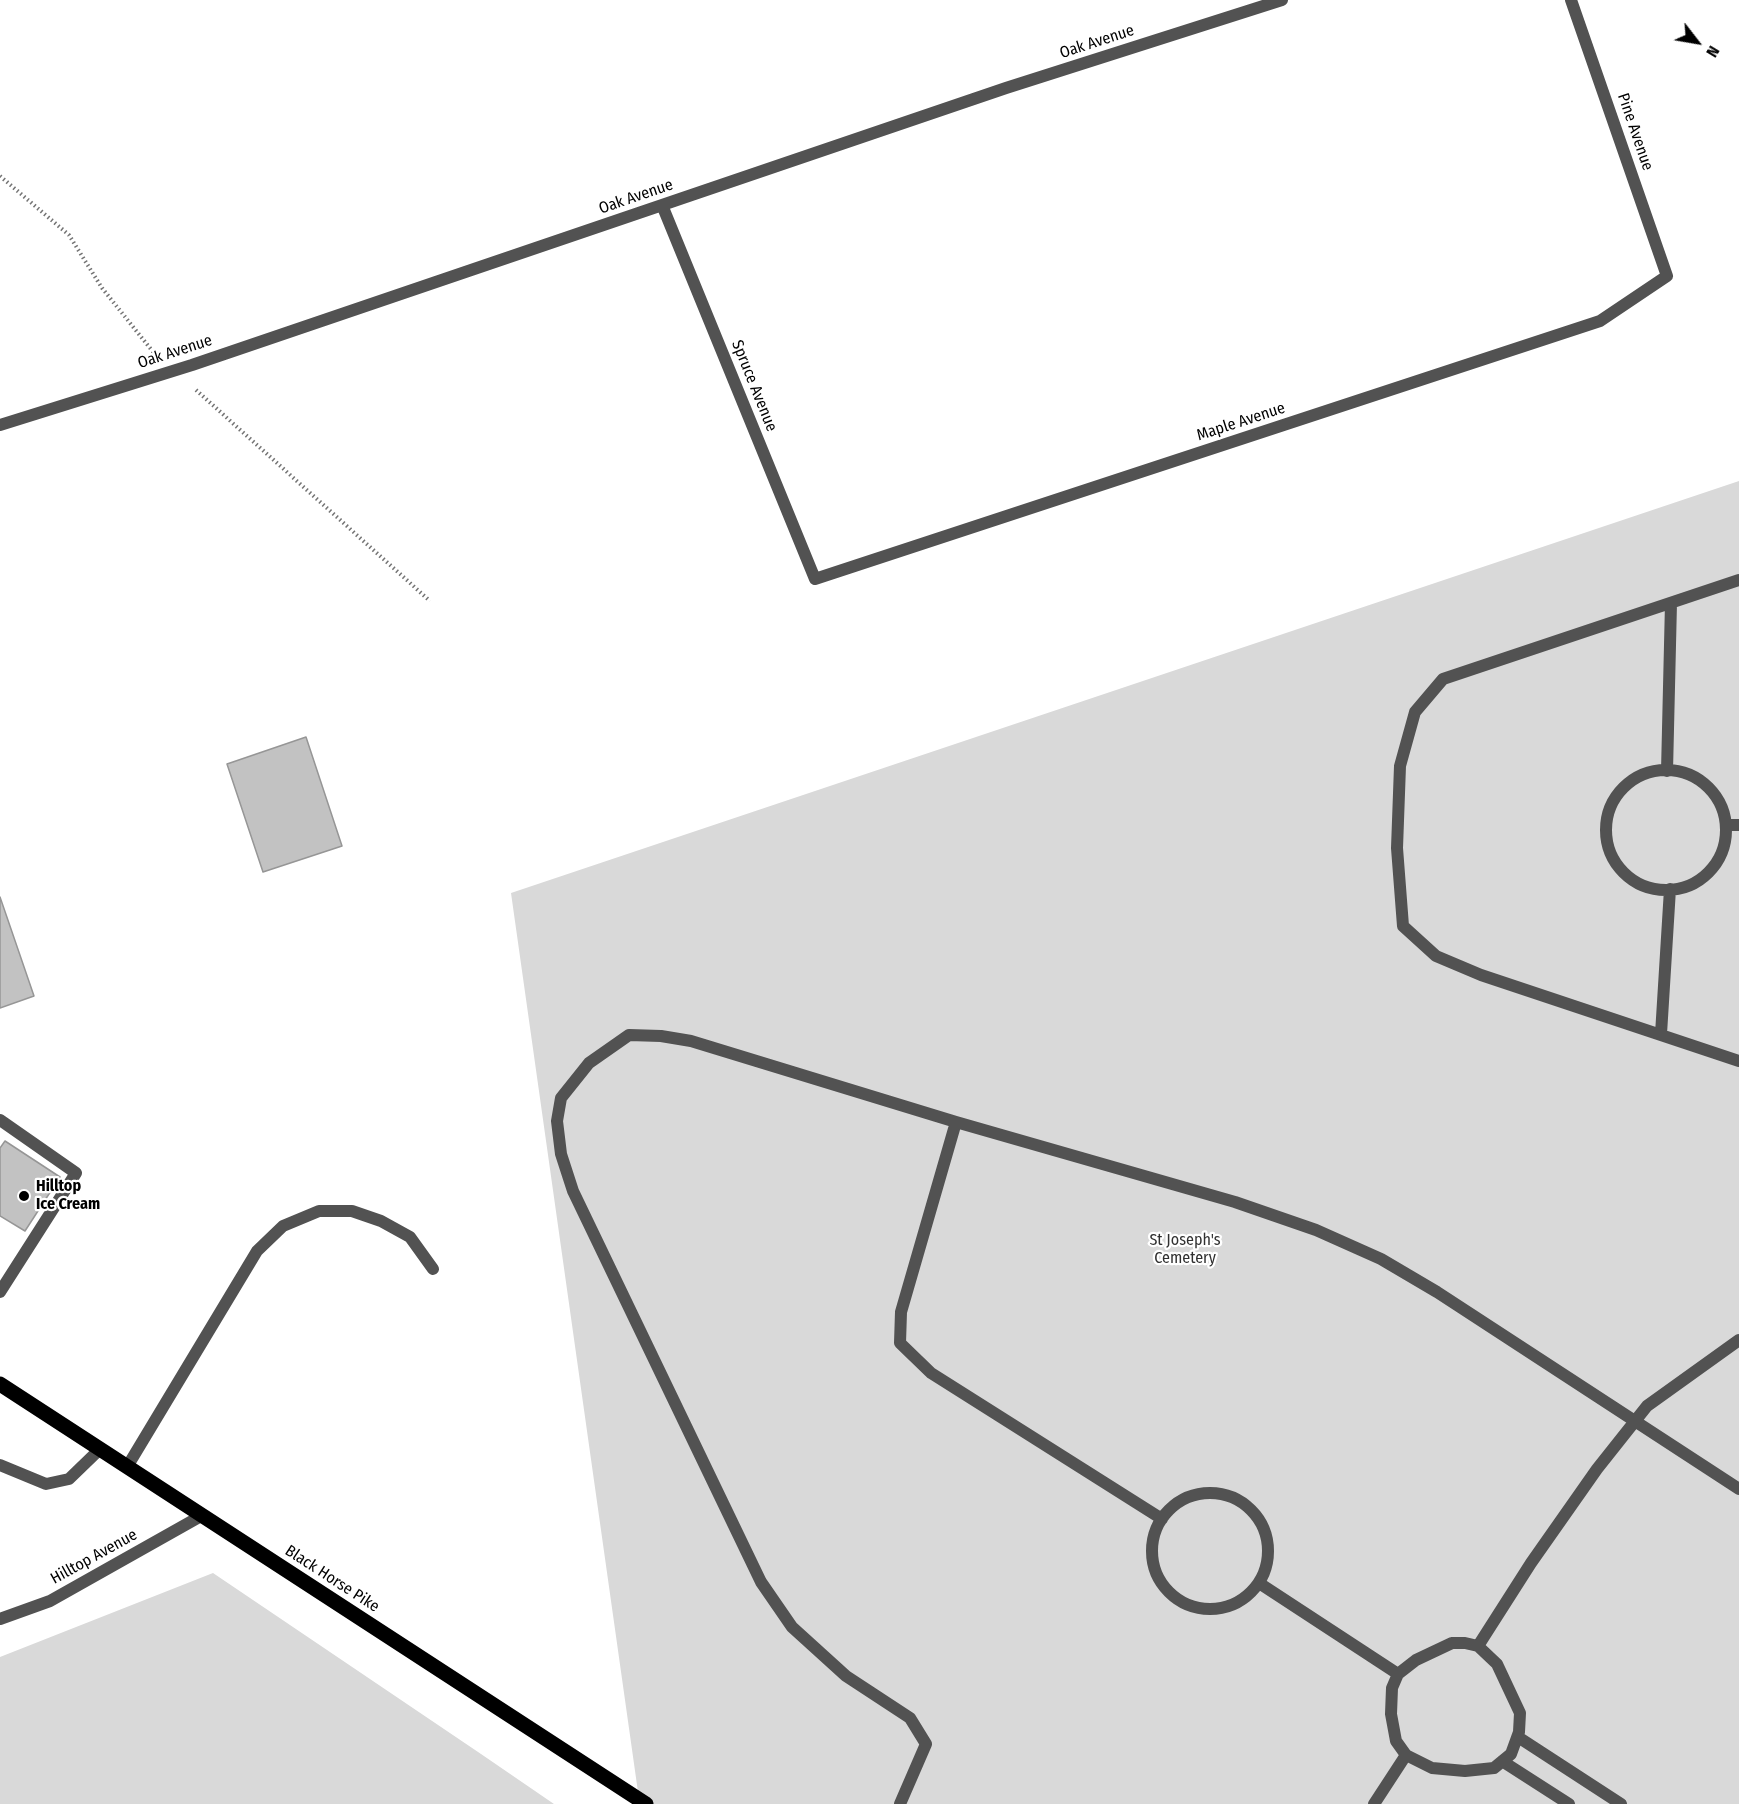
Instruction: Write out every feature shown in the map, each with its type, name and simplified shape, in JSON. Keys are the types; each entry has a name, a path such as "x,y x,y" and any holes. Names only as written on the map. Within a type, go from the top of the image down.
{"main road":[{"name":"Black Horse Pike","path":"0,1384 646,1804"}],"street":[{"name":"Oak Avenue","path":"0,425 174,370 1006,88 1282,0"},
{"name":"Pine Avenue","path":"1571,0 1667,276"},
{"name":"Spruce Avenue","path":"662,205 815,579"},
{"name":"Maple Avenue","path":"815,579 1600,321 1667,276"},
{"path":"1739,580 1443,679 1415,712 1400,766 1397,849 1403,926 1436,956 1481,975 1739,1061"},
{"path":"1667,771 1671,603"},
{"path":"1655,771 1676,771 1695,778 1711,790 1733,825 1715,865 1702,878 1684,888 1665,891 1646,887 1629,879 1616,864 1608,847 1605,828 1610,809 1620,791 1636,778 1655,771"},
{"path":"1661,1034 1670,890"},
{"path":"900,1804 926,1744 910,1718 846,1676 792,1627 761,1582 573,1191 561,1154 556,1121 561,1098 589,1063 630,1035 661,1036 692,1041 956,1122 1235,1202 1316,1230 1382,1259 1409,1275 1739,1489"},
{"path":"0,1120 76,1173 4,1278 0,1292"},
{"path":"956,1122 901,1312 900,1343 931,1373 1162,1519"},
{"path":"127,1467 257,1251 283,1226 319,1211 352,1211 381,1221 410,1238 433,1269"},
{"path":"1478,1646 1531,1563 1597,1469 1647,1406 1739,1340"},
{"path":"0,1465 46,1484 69,1479 100,1449"},
{"path":"1209,1492 1227,1495 1244,1503 1257,1516 1266,1532 1268,1550 1266,1568 1259,1583 1243,1599 1225,1607 1205,1609 1186,1604 1169,1592 1158,1576 1153,1557 1154,1537 1162,1519 1174,1505 1191,1496 1209,1492"},
{"name":"Hilltop Avenue","path":"0,1619 50,1601 201,1516"},
{"path":"1259,1583 1398,1674"},
{"path":"1465,1642 1478,1646 1497,1664 1520,1713 1518,1737 1511,1754 1494,1768 1465,1771 1432,1768 1406,1755 1396,1741 1391,1714 1392,1688 1398,1674 1416,1660 1452,1643 1465,1642"},
{"path":"1518,1737 1621,1804"},
{"path":"1374,1804 1406,1755"},
{"path":"1502,1761 1569,1804"}],"path":[{"path":"0,177 69,235 102,288 148,347 430,601"}],"green space":[{"name":"St Joseph's Cemetery","path":"1739,481 1739,1804 646,1804 639,1799 511,893"},
{"path":"213,1573 554,1804 0,1804 0,1657"}],"building":[{"path":"306,737 342,846 263,872 227,764"},
{"path":"0,897 34,996 0,1008"},
{"name":"Hilltop Ice Cream","path":"5,1141 60,1177 25,1231 0,1216 0,1148"}],"place":[{"name":"Hilltop Ice Cream","path":"24,1196"}]}
